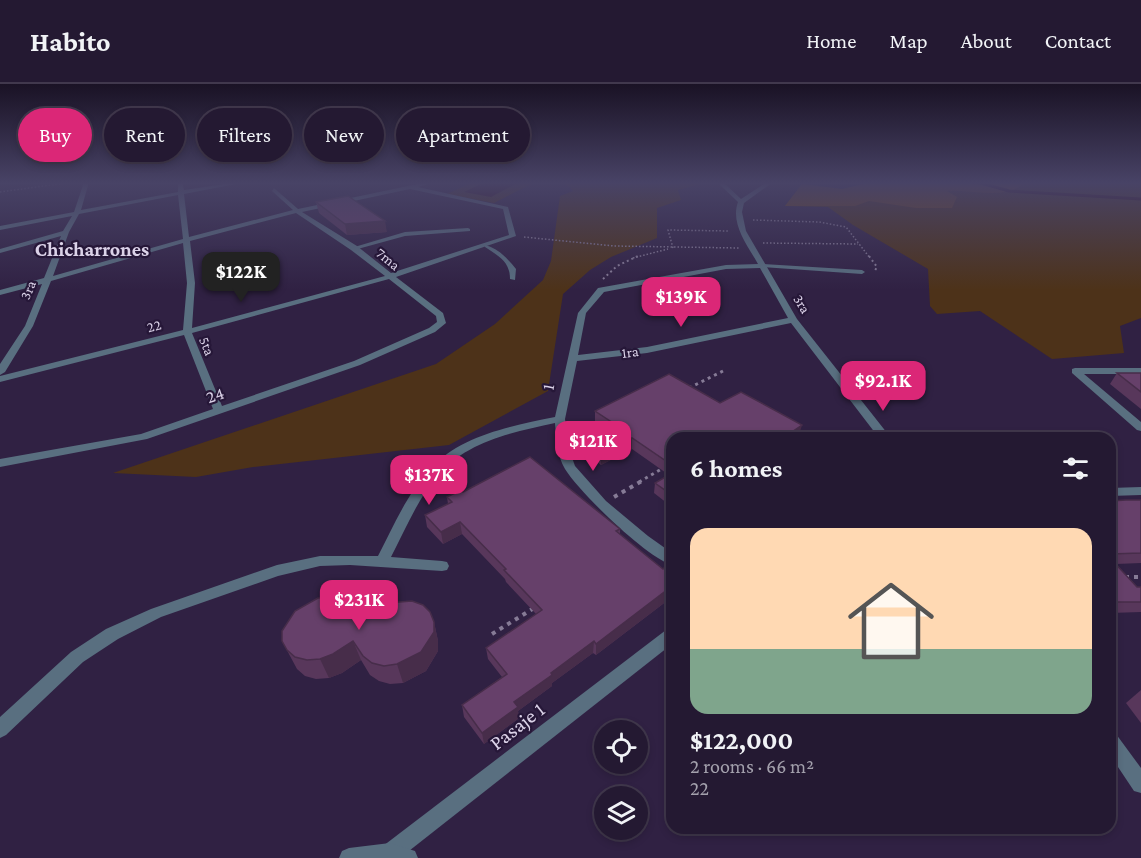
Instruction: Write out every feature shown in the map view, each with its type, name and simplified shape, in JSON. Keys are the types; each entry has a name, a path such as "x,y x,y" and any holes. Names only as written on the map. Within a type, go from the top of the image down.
{"street":[{"path":"0,228 50,218"},
{"name":"3ra","path":"0,372 29,326 73,218"},
{"name":"5ta","path":"184,218 191,283 187,332 219,411"},
{"path":"0,293 186,240 273,218"},
{"name":"7ma","path":"307,218 354,248 388,277 440,315 442,323 432,330"},
{"path":"509,218 513,236"},
{"name":"3ra","path":"739,219 743,231 793,320 880,432"},
{"path":"0,250 66,232"},
{"name":"22","path":"0,379 187,332 388,277 513,236"},
{"path":"601,290 726,267 763,266"},
{"name":"1","path":"601,290 582,313 560,419 563,449 570,467 602,504 643,540 666,556"},
{"name":"1ra","path":"572,359 646,350 748,327 793,320"},
{"name":"24","path":"0,463 143,437 357,363 432,330"},
{"path":"1141,371 1075,371 1141,428"},
{"path":"382,562 416,497 434,471 473,444 519,428 560,419"},
{"path":"1116,492 1141,491"},
{"path":"0,729 77,657 112,634 156,613 277,572 320,561 442,566"},
{"name":"Pasaje 1","path":"399,856 666,640"},
{"path":"1116,749 1141,784"},
{"path":"349,858 399,856"}],"lane":[{"path":"354,248 405,234 468,230"},
{"path":"487,246 513,268 513,279"},
{"path":"763,266 862,272"}],"path":[{"path":"739,219 846,227 877,267 874,272 862,272"},
{"path":"673,248 668,230 743,231"},
{"path":"513,236 614,246 673,248 858,244"},
{"path":"601,290 603,278 613,267 630,257 673,248"},
{"path":"684,390 725,370"},
{"path":"563,449 614,424"},
{"path":"602,504 666,467"},
{"path":"1124,577 1130,584"},
{"path":"1117,578 1141,577"},
{"path":"492,634 542,603"}],"shaded area":[{"path":"557,218 657,218 657,238 611,257 590,270 563,294 548,391 449,445 253,467 196,477 113,473 436,364 495,324 543,280 551,261"},
{"path":"843,218 1141,218 1141,318 1120,326 1124,353 1052,359 980,311 937,314 930,306 928,269"}],"building":[{"path":"337,218 381,218 385,221 345,224"},
{"path":"1117,373 1141,373 1141,392"},
{"path":"669,374 720,403 741,392 802,425 792,432 666,432 666,461 632,438 601,455 586,444 619,427 595,411"},
{"path":"530,457 620,529 616,531 663,569 666,568 666,591 596,644 594,641 551,673 552,675 514,702 518,707 482,733 462,705 507,674 486,648 542,610 460,522 441,532 425,515 452,502 447,497 461,490 463,492"},
{"path":"666,477 666,491 655,483"},
{"path":"1141,500 1141,553 1116,554 1116,501"},
{"path":"1116,564 1137,587 1141,587 1141,602 1116,602"},
{"path":"342,597 351,602 366,617 387,603 412,601 423,605 430,612 434,622 434,632 421,652 397,664 384,666 372,663 363,656 353,641 333,654 320,659 307,660 295,657 287,650 282,641 282,631 295,611 318,598"}],"district":[{"name":"Chicharrones","path":"92,249"}]}
